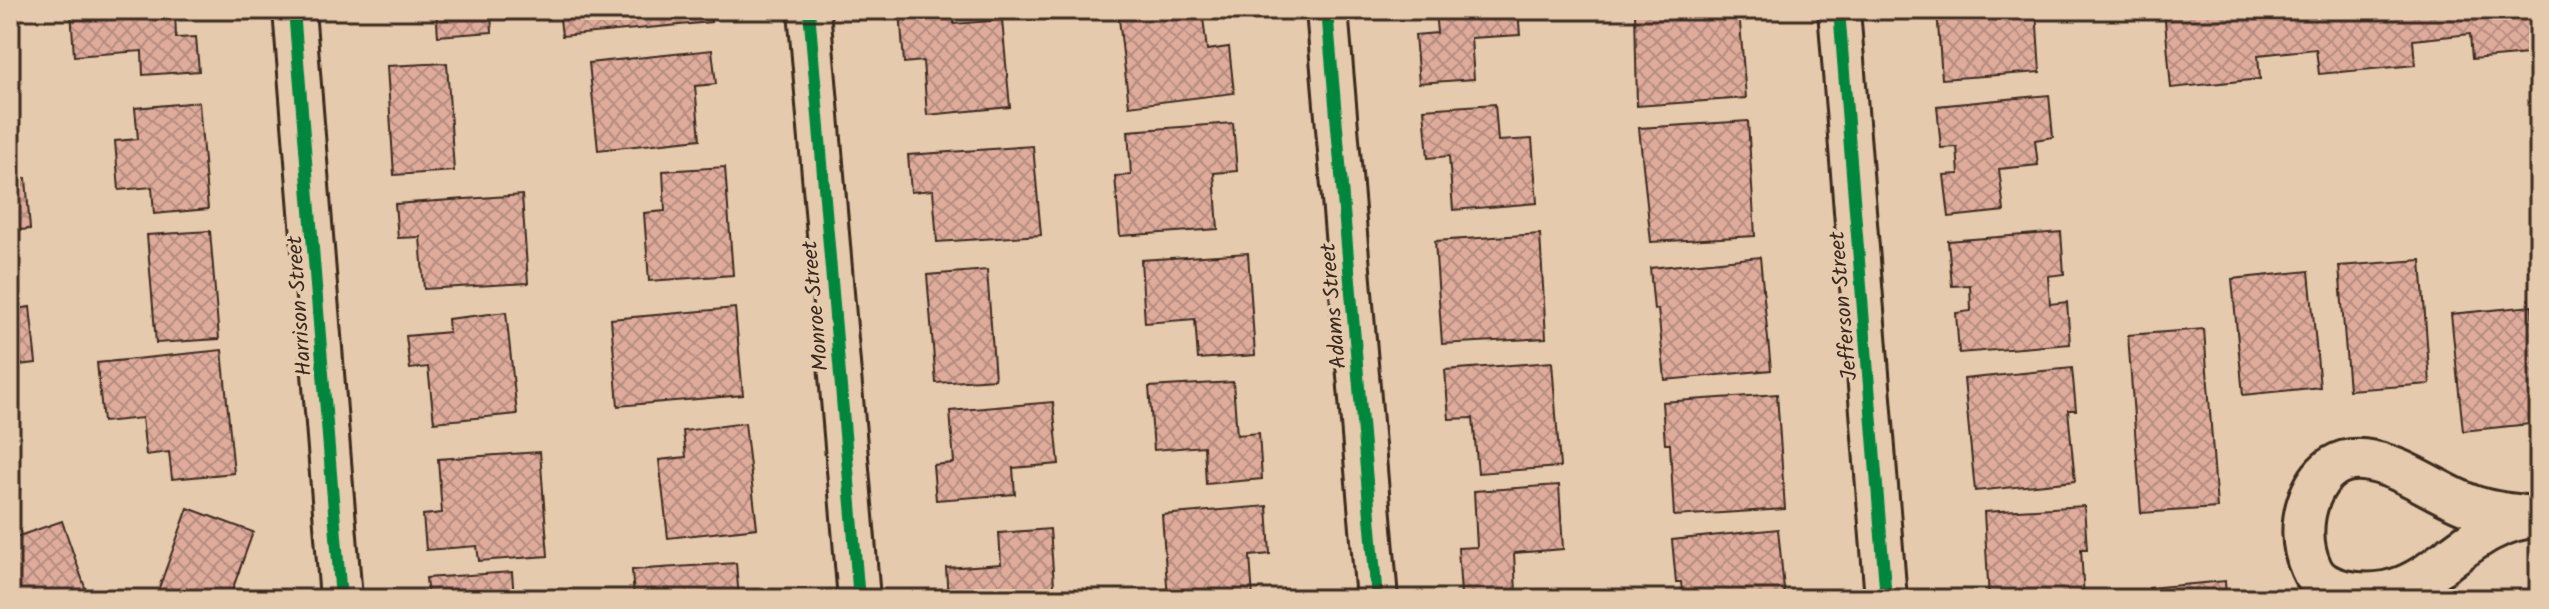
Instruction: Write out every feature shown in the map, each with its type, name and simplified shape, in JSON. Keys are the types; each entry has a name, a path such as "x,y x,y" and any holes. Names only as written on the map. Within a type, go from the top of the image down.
{"street":[{"name":"Harrison Street","path":"294,10 341,599"},
{"name":"Monroe Street","path":"809,10 859,599"},
{"name":"Adams Street","path":"1327,10 1377,599"},
{"name":"Jefferson Street","path":"1839,10 1886,599"},
{"path":"2357,459 2391,465 2473,507 2535,517 2497,526 2402,593 2371,598 2335,589 2314,577 2304,552 2304,518 2311,495 2331,467 2357,459"}],"building":[{"path":"71,10 175,10 176,38 196,37 199,71 143,75 142,51 74,56"},
{"path":"436,10 491,10 492,32 438,36"},
{"path":"559,10 709,10 711,22 562,36"},
{"path":"953,10 954,24 1002,20 1010,107 927,115 923,61 904,63 900,11"},
{"path":"1118,10 1202,10 1207,50 1229,47 1234,93 1129,106"},
{"path":"1435,10 1518,10 1520,35 1471,38 1474,79 1419,83 1415,35 1437,33"},
{"path":"1635,10 1739,10 1746,98 1637,106"},
{"path":"1937,10 2036,10 2040,72 1942,79"},
{"path":"2164,10 2539,10 2539,53 2472,59 2470,34 2413,40 2415,65 2319,74 2316,49 2258,55 2260,79 2171,88"},
{"path":"712,50 716,84 695,86 700,139 598,150 589,63"},
{"path":"447,63 454,171 394,175 387,66"},
{"path":"2049,95 2053,137 2035,140 2038,165 1999,169 2004,211 1949,217 1944,175 1959,174 1957,147 1941,148 1937,106"},
{"path":"199,102 208,209 154,214 152,187 119,190 115,141 138,139 135,108"},
{"path":"1495,104 1498,141 1532,139 1537,203 1453,210 1449,156 1428,158 1424,109"},
{"path":"1748,121 1755,236 1651,242 1639,128"},
{"path":"1233,123 1237,171 1214,173 1218,229 1120,236 1115,176 1131,175 1128,131"},
{"path":"1033,146 1041,235 937,242 933,190 911,192 908,155"},
{"path":"725,167 733,275 649,281 644,213 665,211 663,171"},
{"path":"26,178 30,229 10,231 10,179"},
{"path":"522,195 528,283 424,289 420,237 398,238 395,204"},
{"path":"210,231 219,339 156,343 147,235"},
{"path":"2061,232 2064,274 2048,276 2050,304 2067,302 2070,344 1959,353 1956,313 1971,311 1970,285 1952,286 1948,241"},
{"path":"1540,234 1546,338 1442,344 1435,241"},
{"path":"1248,253 1255,355 1198,359 1195,319 1145,323 1141,260"},
{"path":"1760,257 1771,370 1665,380 1658,309 1654,310 1650,268"},
{"path":"2421,260 2430,384 2349,390 2339,266"},
{"path":"987,270 995,379 936,383 927,275"},
{"path":"2309,271 2320,387 2243,395 2232,279"},
{"path":"2532,306 2539,423 2463,431 2451,314"},
{"path":"30,307 36,363 10,366 10,310"},
{"path":"735,308 743,395 618,406 611,319"},
{"path":"506,312 517,414 434,422 428,367 410,369 406,336 449,332 448,319"},
{"path":"2204,329 2217,508 2141,513 2128,335"},
{"path":"222,350 234,473 172,479 169,452 146,455 142,418 103,422 97,363"},
{"path":"1552,362 1560,467 1478,473 1473,418 1449,419 1445,370"},
{"path":"2072,368 2076,410 2068,410 2075,481 1975,491 1964,379"},
{"path":"1233,382 1237,435 1259,433 1262,479 1206,484 1204,446 1154,450 1149,387"},
{"path":"1777,394 1785,509 1674,516 1670,444 1665,444 1662,402"},
{"path":"1053,402 1059,464 1013,468 1015,494 936,500 933,465 954,463 950,411"},
{"path":"10,410 20,489 10,490"},
{"path":"745,423 757,528 668,538 659,460 686,457 683,431"},
{"path":"540,452 548,556 479,561 477,546 426,550 423,515 442,513 438,459"},
{"path":"1559,485 1563,549 1514,553 1516,592 1461,595 1458,548 1477,547 1474,491"},
{"path":"1267,506 1270,554 1250,556 1253,599 1168,599 1162,515"},
{"path":"2084,506 2087,549 2081,549 2084,599 1989,599 1984,512"},
{"path":"188,508 253,532 229,599 155,599"},
{"path":"62,521 89,599 17,599 10,579 10,539"},
{"path":"1050,529 1055,599 948,599 946,568 1001,564 999,533"},
{"path":"1778,529 1785,599 1683,599 1681,582 1676,582 1672,540"},
{"path":"736,563 739,599 634,599 632,570"},
{"path":"512,572 514,599 428,599 426,578"},
{"path":"2225,581 2226,599 2150,599 2149,588"}],"cycle path":[{"path":"294,10 341,599"},
{"path":"809,10 859,599"},
{"path":"1327,10 1377,599"},
{"path":"1839,10 1886,599"}]}
